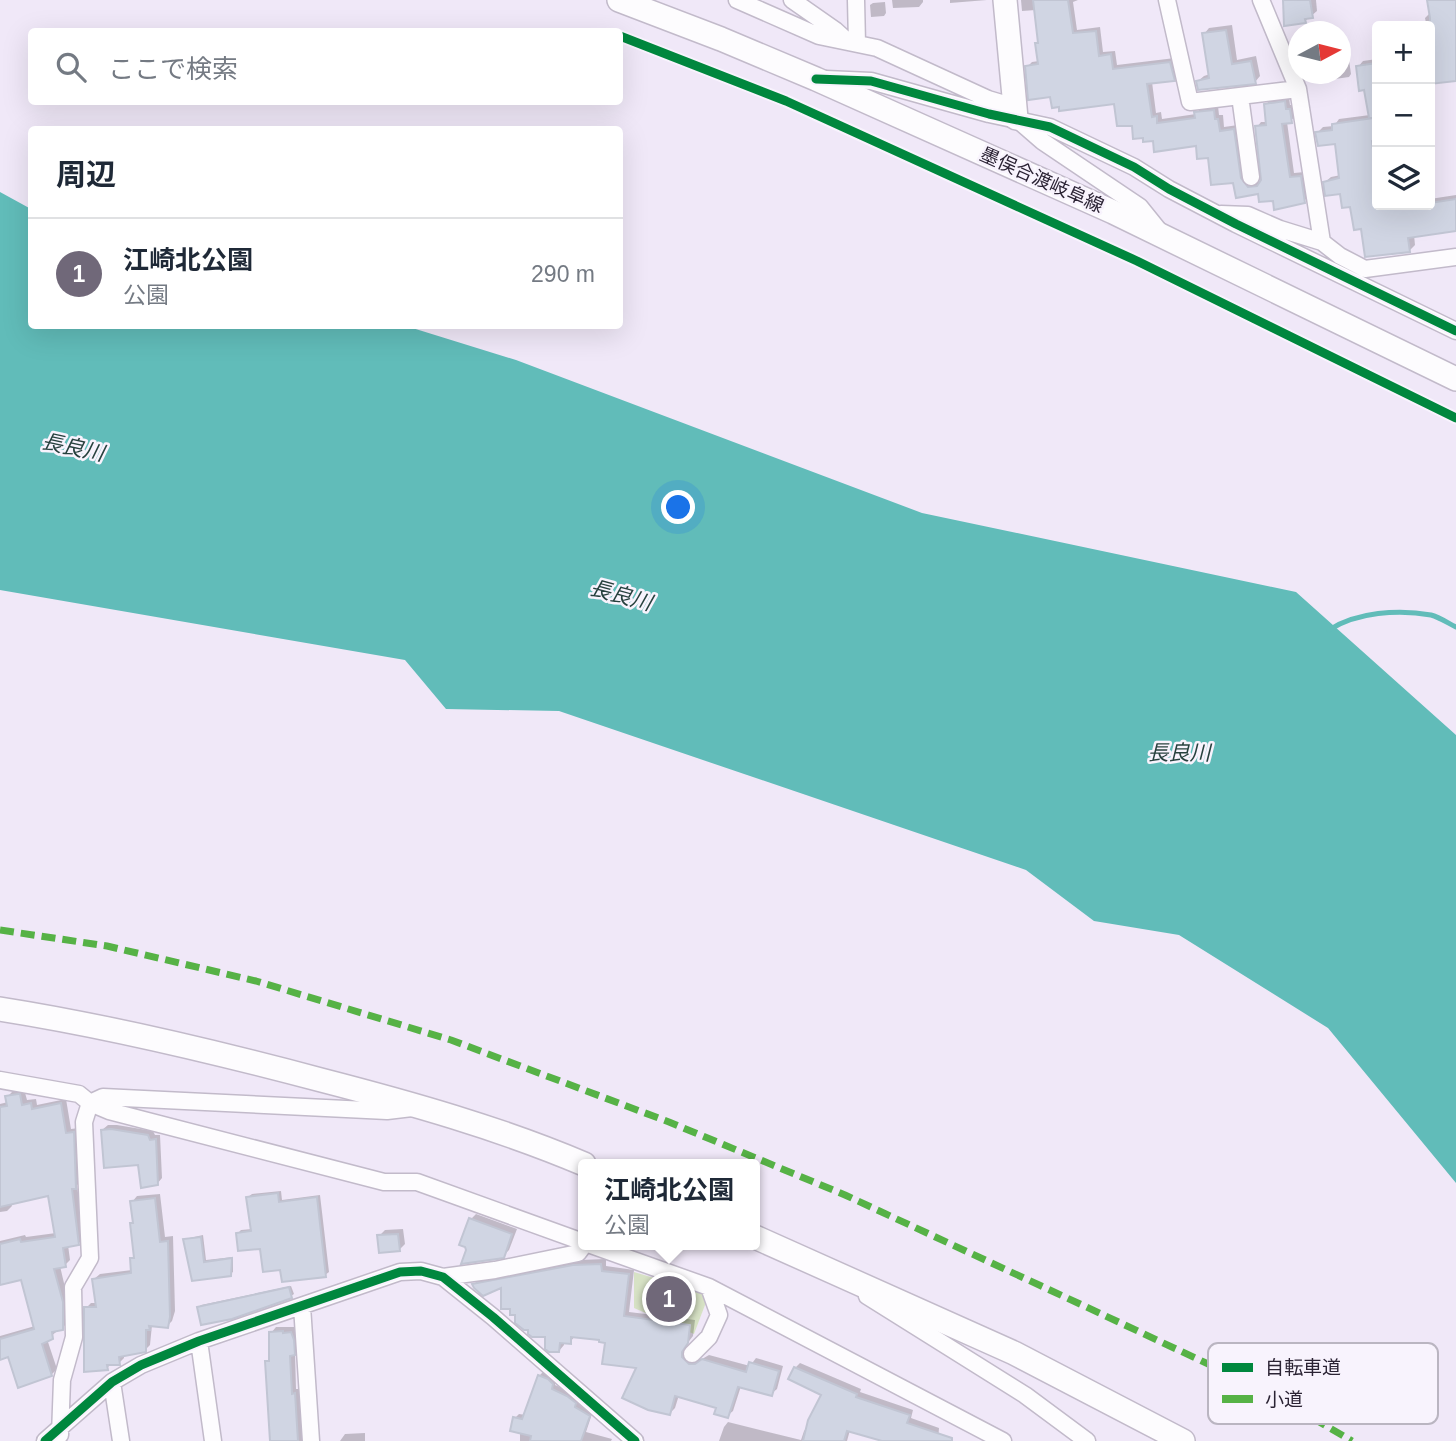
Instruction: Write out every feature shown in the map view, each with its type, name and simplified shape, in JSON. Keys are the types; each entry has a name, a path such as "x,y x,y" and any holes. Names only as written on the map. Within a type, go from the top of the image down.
{"street":[{"name":"墨俣合渡岐阜線","path":"619,0 722,39 816,79 1113,212 1456,379"},
{"path":"737,0 819,36 877,48 920,65 1015,113 1135,167 1169,189 1217,214 1456,331"},
{"path":"792,0 852,42"},
{"path":"852,42 856,0"},
{"path":"1005,0 1015,113 1042,141 1140,206 1164,238"},
{"path":"1167,0 1190,102 1298,89"},
{"path":"1261,0 1298,89 1322,242"},
{"path":"816,79 871,81 989,114 1015,113"},
{"path":"1240,96 1251,177"},
{"path":"1217,214 1248,215 1280,229 1322,242 1340,256 1366,269 1456,257"},
{"path":"0,1009 243,1059 423,1107 578,1161"},
{"path":"0,1080 79,1094 90,1103 109,1111 384,1182 417,1182 578,1241"},
{"path":"60,1435 62,1380 74,1337 72,1287 90,1258 84,1122 90,1103 103,1097 387,1111 423,1107"},
{"path":"760,1239 1014,1353 1183,1441"},
{"path":"443,1277 495,1270 578,1253 580,1250"},
{"path":"605,1250 709,1287 1003,1441"},
{"path":"809,1260 1025,1395 1087,1441"},
{"path":"45,1441 60,1435 112,1382 141,1365 199,1341 400,1272 421,1270 443,1277 635,1441"},
{"path":"692,1354 709,1337 719,1315 709,1287"},
{"path":"302,1306 311,1441"},
{"path":"199,1341 213,1441"},
{"path":"112,1382 121,1441"}],"shaded area":[{"path":"634,1272 705,1293 705,1305 694,1334 634,1308"}],"water":[{"name":"長良川","path":"0,192 28,207 28,329 416,329 516,360 922,513 1296,592 1456,735 1456,1183 1328,1028 1179,935 1094,921 1026,870 559,711 446,709 405,660 0,590"}],"building":[{"path":"1033,0 1068,0 1073,33 1096,31 1099,56 1111,54 1113,69 1170,62 1175,81 1147,84 1152,117 1157,116 1157,123 1195,118 1194,112 1214,110 1220,131 1234,129 1241,178 1248,187 1257,186 1261,180 1255,126 1266,125 1264,104 1285,101 1286,109 1290,109 1292,123 1282,124 1290,177 1301,176 1305,203 1274,210 1273,201 1259,202 1258,194 1236,198 1233,183 1211,185 1208,158 1197,159 1196,146 1154,152 1153,141 1133,139 1132,126 1117,126 1114,104 1059,111 1059,107 1052,108 1050,97 1028,100 1025,66 1038,64"},
{"path":"1283,0 1310,0 1313,18 1288,21 1288,25 1284,26"},
{"path":"1427,0 1456,0 1456,81 1435,83 1435,21 1430,21"},
{"path":"1226,30 1232,64 1251,61 1256,84 1198,90 1196,81 1209,78 1202,33"},
{"path":"1372,64 1372,118 1369,118 1364,90 1359,91 1356,66"},
{"path":"1372,118 1372,210 1435,210 1435,202 1456,199 1456,231 1408,238 1410,252 1365,257 1361,229 1354,230 1350,207 1342,208 1340,194 1325,196 1323,182 1339,178 1335,144 1318,146 1315,132 1332,130 1332,124"},
{"path":"20,1094 22,1105 31,1103 32,1109 61,1103 66,1133 74,1132 76,1189 72,1189 79,1245 63,1248 66,1267 54,1269 63,1302 63,1330 52,1332 53,1339 42,1344 52,1376 18,1388 8,1357 0,1360 0,1339 34,1329 21,1280 0,1285 0,1244 20,1239 21,1242 55,1237 48,1196 0,1207 0,1107 7,1106 5,1096"},
{"path":"101,1130 148,1135 150,1140 156,1139 158,1185 141,1188 138,1165 104,1168"},
{"path":"278,1193 279,1202 317,1197 326,1277 282,1282 280,1270 263,1272 260,1249 238,1251 236,1233 251,1231 246,1197"},
{"path":"155,1198 160,1242 168,1241 168,1328 149,1326 150,1330 146,1330 146,1352 119,1357 120,1365 107,1365 108,1370 84,1372 84,1307 96,1307 92,1279 131,1273 130,1258 134,1258 130,1201"},
{"path":"469,1218 512,1234 504,1258 461,1264 466,1250 459,1245"},
{"path":"398,1234 400,1251 379,1253 377,1235"},
{"path":"201,1237 204,1262 232,1258 231,1276 192,1281 183,1239"},
{"path":"601,1264 602,1271 629,1274 624,1316 690,1325 688,1343 682,1352 682,1357 689,1364 695,1364 702,1359 746,1372 749,1362 779,1371 772,1396 738,1387 728,1418 714,1414 716,1408 675,1396 670,1415 648,1410 622,1398 636,1368 602,1364 605,1343 571,1337 571,1344 560,1343 559,1352 549,1352 545,1349 545,1337 532,1337 528,1330 515,1323 515,1315 510,1315 510,1309 501,1309 501,1288 483,1296 472,1284 573,1265"},
{"path":"289,1287 292,1298 232,1319 201,1325 197,1307"},
{"path":"269,1332 291,1332 294,1340 295,1355 290,1356 298,1441 270,1441 265,1361 269,1361"},
{"path":"794,1367 857,1394 856,1397 910,1415 907,1423 952,1438 952,1441 882,1441 847,1431 844,1441 803,1441 808,1420 821,1395 788,1379"},
{"path":"538,1375 548,1379 553,1384 552,1389 567,1396 576,1403 575,1407 590,1416 581,1441 530,1441 531,1436 510,1431 513,1417 522,1419"}],"waterway":[{"path":"1329,630 1352,619 1392,612 1431,615 1456,627"}],"marked path":[{"path":"0,930 107,946 256,981 451,1040 669,1122 758,1159"},
{"path":"760,1160 845,1195 1208,1364"},
{"path":"1323,1424 1352,1441"}],"cycle path":[{"path":"623,37 786,101 1137,261 1456,418"},
{"path":"816,79 871,81 989,114 1050,127 1134,167 1169,189 1236,224 1456,331"},
{"path":"45,1441 112,1382 141,1365 199,1341 400,1272 421,1271 443,1277 635,1441"}],"place":[{"name":"江崎北公園","path":"669,1299"}]}
